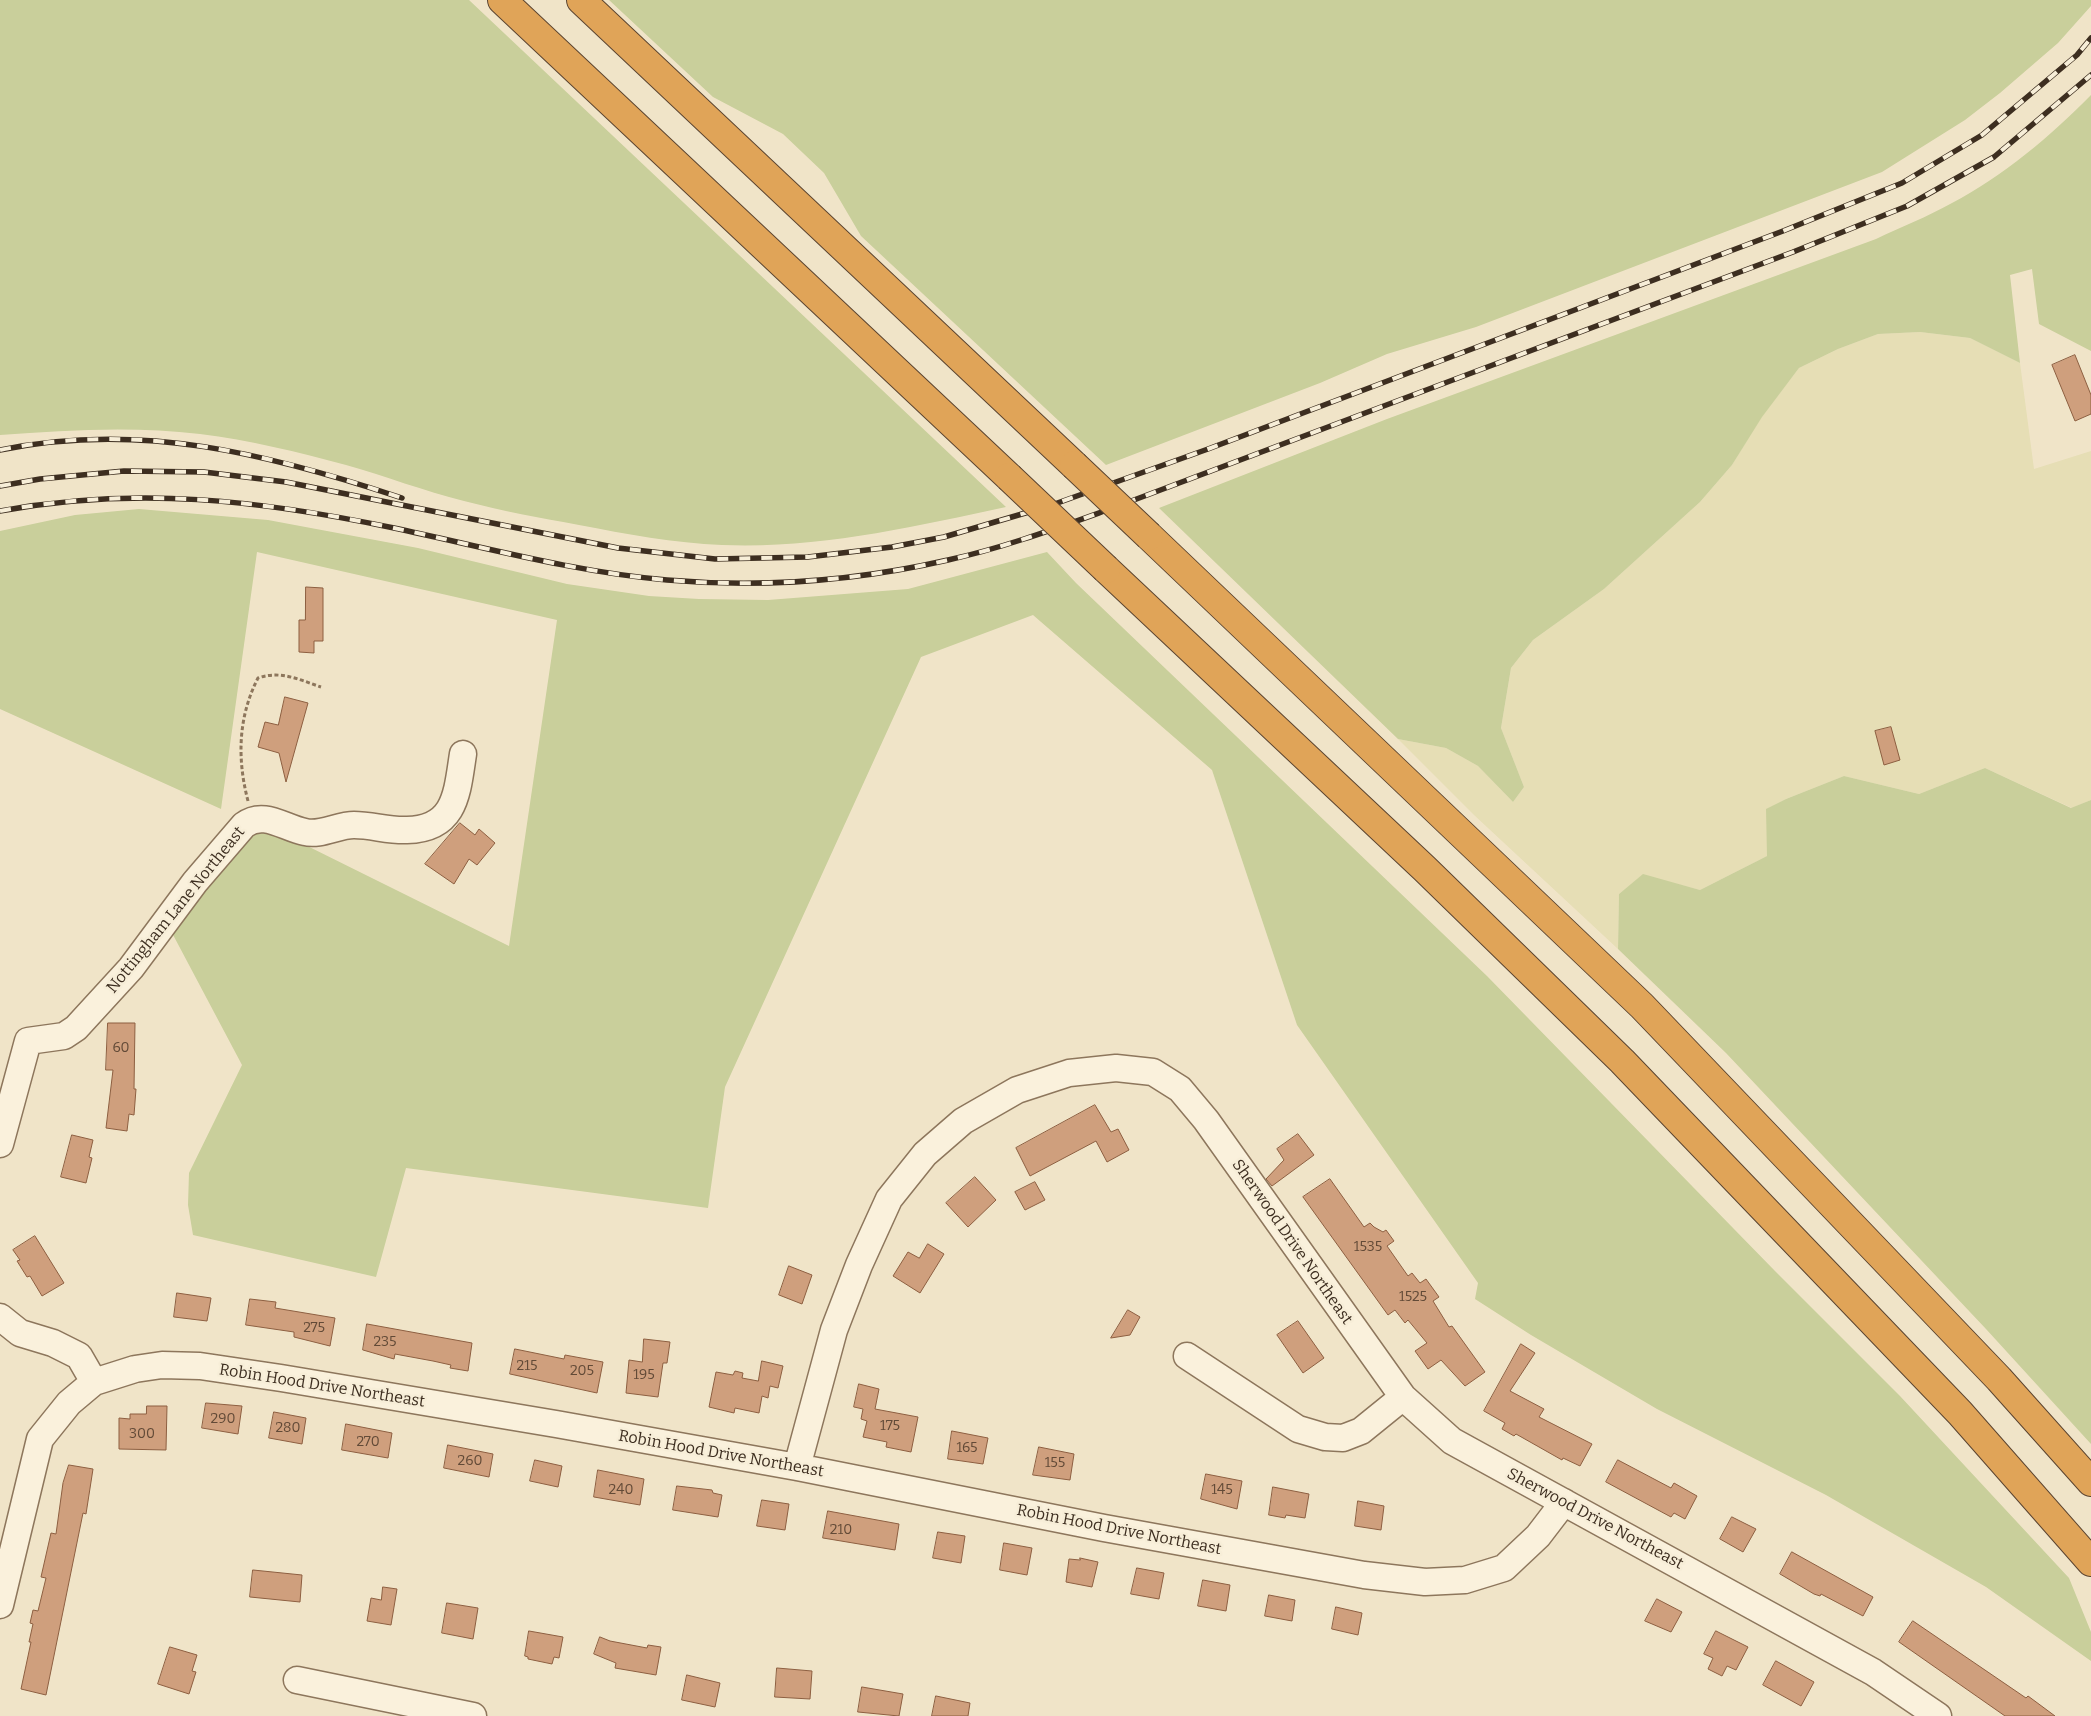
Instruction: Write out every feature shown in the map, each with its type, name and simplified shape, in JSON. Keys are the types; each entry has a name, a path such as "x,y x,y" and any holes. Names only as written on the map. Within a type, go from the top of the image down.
{"highway":[{"path":"502,0 1425,869 1622,1061 1960,1414 2091,1562"},
{"path":"581,0 1149,536 1642,1006 1999,1379 2091,1482"}],"street":[{"name":"Nottingham Lane Northeast","path":"0,1144 28,1041 64,1036 76,1028 131,968 195,882 238,830 252,819 261,818 311,834 350,825 406,830 422,829 437,824 455,801 463,754"},
{"name":"Sherwood Drive Northeast","path":"797,1468 834,1330 859,1265 890,1199 925,1154 963,1121 1017,1090 1069,1074 1116,1068 1153,1072 1180,1089 1206,1120 1403,1398 1452,1440 1874,1672 1938,1716"},
{"path":"0,1317 20,1333 53,1343 79,1356 94,1382"},
{"path":"1187,1356 1298,1429 1325,1437 1343,1438 1361,1431 1403,1398"},
{"name":"Robin Hood Drive Northeast","path":"0,1605 40,1439 69,1403 94,1382 135,1369 162,1365 200,1366 556,1424 797,1468 1104,1528 1364,1574 1425,1582 1465,1580 1504,1568 1538,1536 1564,1502"},
{"path":"297,1680 473,1716"}],"path":[{"path":"252,819 240,755 242,720 250,694 258,678 271,674 285,675 321,687"}],"shaded area":[{"path":"1920,332 1970,338 2020,363 2034,469 2091,451 2091,800 2072,808 1985,768 1919,794 1844,776 1786,799 1767,809 1767,856 1700,890 1643,875 1619,894 1618,949 1474,815 1398,739 1446,748 1478,766 1513,802 1524,787 1501,728 1511,668 1533,640 1604,589 1700,502 1732,465 1761,417 1799,368 1838,349 1878,334"}],"green space":[{"path":"0,0 469,0 1006,507 900,529 829,540 794,544 704,544 632,535 493,508 449,497 328,460 273,447 200,434 125,429 0,435"},
{"path":"609,0 2091,0 2091,6 2058,43 2000,93 1965,120 1882,172 1476,327 1387,354 1320,383 1106,465 861,236 824,173 783,134 713,97"},
{"path":"2091,95 2091,351 2039,324 2032,269 2010,275 2020,363 1970,338 1920,332 1878,334 1838,349 1799,368 1762,417 1732,465 1700,502 1604,589 1533,640 1511,668 1501,728 1524,787 1513,802 1478,766 1446,748 1398,739 1159,508 1387,419 1876,239 1943,208 1989,181 2043,140"},
{"path":"139,509 268,520 418,548 567,584 649,596 699,599 768,600 908,589 1047,552 1076,583 1487,976 1900,1396 2069,1578 2091,1632 2091,1661 1986,1587 1826,1495 1657,1409 1531,1335 1475,1299 1478,1283 1297,1025 1212,770 1033,615 921,657 725,1087 708,1208 406,1168 376,1277 193,1235 188,1205 189,1173 242,1065 171,931 248,831 265,825 509,946 557,620 257,552 221,809 0,709 0,531 75,515"},
{"path":"1985,768 2071,808 2091,800 2091,1444 1986,1329 1726,1053 1618,949 1619,894 1643,874 1700,890 1767,856 1766,809 1786,799 1844,776 1919,794"}],"building":[{"path":"2075,355 2091,395 2091,414 2075,421 2052,365"},
{"path":"306,587 323,588 323,641 314,641 314,653 299,652 299,620 305,620"},
{"path":"285,697 308,703 286,782 279,753 258,747 265,722 278,725"},
{"path":"1891,727 1900,760 1884,765 1875,731"},
{"path":"460,823 475,835 479,829 495,843 477,865 469,859 454,884 425,864"},
{"path":"108,1023 135,1023 134,1089 136,1089 134,1115 129,1114 127,1131 106,1128 113,1070 106,1070"},
{"path":"1095,1105 1111,1132 1118,1129 1129,1150 1107,1162 1096,1141 1030,1176 1016,1148"},
{"path":"1298,1134 1314,1155 1272,1186 1266,1179 1284,1160 1277,1149"},
{"path":"72,1135 93,1140 89,1157 92,1158 86,1183 61,1177"},
{"path":"975,1177 996,1200 968,1227 946,1203"},
{"path":"1330,1179 1364,1227 1370,1223 1383,1232 1386,1230 1394,1241 1387,1246 1408,1276 1412,1273 1420,1283 1426,1279 1439,1297 1433,1301 1449,1327 1452,1326 1485,1372 1465,1386 1441,1360 1428,1369 1415,1351 1427,1343 1408,1320 1405,1323 1395,1310 1388,1315 1303,1197"},
{"path":"1035,1182 1045,1200 1025,1210 1015,1192"},
{"path":"35,1236 64,1283 42,1296 30,1276 27,1277 17,1261 20,1260 13,1250"},
{"path":"928,1244 944,1254 920,1293 893,1276 908,1252 919,1258"},
{"path":"789,1266 812,1275 802,1304 779,1295"},
{"path":"177,1293 211,1298 207,1321 174,1317"},
{"path":"250,1299 276,1302 275,1308 335,1318 330,1346 294,1337 294,1332 246,1325"},
{"path":"1128,1310 1140,1317 1130,1335 1111,1338"},
{"path":"1298,1321 1324,1358 1303,1373 1277,1335"},
{"path":"367,1324 472,1343 468,1371 450,1368 451,1365 433,1361 395,1354 394,1359 363,1350"},
{"path":"644,1339 670,1342 667,1363 663,1363 658,1397 626,1393 629,1360 642,1362"},
{"path":"1521,1344 1535,1353 1510,1391 1544,1409 1539,1417 1592,1444 1580,1466 1563,1458 1562,1460 1516,1434 1514,1436 1502,1429 1505,1423 1484,1411"},
{"path":"515,1349 564,1359 565,1355 603,1362 597,1393 510,1374"},
{"path":"762,1361 783,1366 778,1388 770,1386 768,1398 762,1396 759,1413 735,1408 734,1413 709,1407 716,1372 733,1375 735,1371 743,1373 742,1378 758,1381"},
{"path":"859,1384 879,1389 875,1409 918,1417 911,1452 886,1447 887,1442 863,1437 867,1421 861,1419 863,1409 854,1407"},
{"path":"206,1403 242,1406 238,1434 202,1428"},
{"path":"147,1406 167,1406 166,1450 119,1449 119,1418 130,1419 130,1414 146,1414"},
{"path":"274,1412 306,1418 302,1444 269,1438"},
{"path":"346,1424 392,1433 388,1458 342,1450"},
{"path":"952,1431 988,1438 983,1464 948,1459"},
{"path":"448,1445 493,1454 489,1477 444,1468"},
{"path":"1039,1447 1074,1454 1070,1480 1033,1475"},
{"path":"535,1460 562,1466 558,1487 530,1481"},
{"path":"1618,1460 1671,1488 1674,1483 1697,1496 1685,1519 1674,1513 1671,1517 1606,1482"},
{"path":"69,1465 93,1469 86,1514 83,1513 46,1695 21,1689 31,1642 29,1642 33,1624 30,1623 33,1610 38,1611 46,1578 41,1577 51,1533 56,1534 63,1483"},
{"path":"598,1470 644,1479 640,1505 594,1497"},
{"path":"1206,1474 1242,1481 1237,1509 1201,1499"},
{"path":"677,1486 712,1490 713,1493 722,1495 718,1517 673,1510"},
{"path":"1273,1487 1309,1494 1305,1518 1286,1515 1285,1518 1269,1515"},
{"path":"762,1500 789,1504 785,1530 757,1526"},
{"path":"1358,1501 1384,1506 1381,1530 1355,1526"},
{"path":"828,1511 899,1524 895,1550 823,1538"},
{"path":"1732,1517 1756,1529 1743,1552 1720,1539"},
{"path":"938,1532 965,1536 961,1563 933,1558"},
{"path":"1004,1543 1032,1548 1027,1575 1000,1570"},
{"path":"1792,1552 1873,1597 1863,1616 1821,1594 1820,1596 1814,1594 1780,1574"},
{"path":"1080,1558 1098,1562 1092,1587 1066,1582 1069,1559 1080,1560"},
{"path":"1137,1568 1164,1573 1159,1599 1131,1594"},
{"path":"253,1570 302,1575 300,1602 250,1597"},
{"path":"1203,1580 1230,1585 1226,1611 1198,1606"},
{"path":"383,1587 397,1589 391,1625 367,1621 371,1598 381,1600"},
{"path":"1269,1595 1295,1600 1292,1621 1265,1616"},
{"path":"1657,1599 1682,1612 1671,1632 1645,1621"},
{"path":"447,1603 478,1608 473,1639 442,1633"},
{"path":"1336,1607 1362,1613 1358,1635 1332,1629"},
{"path":"1913,1621 2026,1698 2028,1696 2055,1716 2005,1716 1899,1642"},
{"path":"529,1631 563,1637 559,1658 554,1657 552,1664 528,1659 525,1656"},
{"path":"1716,1631 1748,1647 1736,1670 1727,1666 1722,1676 1708,1669 1713,1658 1704,1654"},
{"path":"600,1637 610,1641 647,1648 648,1645 661,1647 656,1675 615,1668 616,1663 594,1654"},
{"path":"170,1647 197,1655 192,1671 196,1672 189,1694 158,1684"},
{"path":"1776,1661 1814,1682 1801,1706 1763,1685"},
{"path":"777,1668 812,1671 810,1699 775,1697"},
{"path":"687,1675 720,1683 715,1707 682,1700"},
{"path":"862,1687 903,1694 899,1716 858,1712"},
{"path":"936,1696 970,1703 968,1716 932,1716"}],"railway":[{"path":"0,486 40,479 124,471 204,472 286,482 618,548 715,559 808,557 892,547 944,537 1049,506 1208,449 1783,231 1902,183 1982,135 2077,55 2091,38"},
{"path":"0,511 51,503 100,499 149,498 246,504 344,518 598,571 667,580 702,582 773,583 843,578 948,560 1009,544 1110,509 1793,252 1907,206 1994,157 2091,75"},
{"path":"0,450 52,442 103,439 154,441 204,447 253,456 303,468 402,498"}]}
